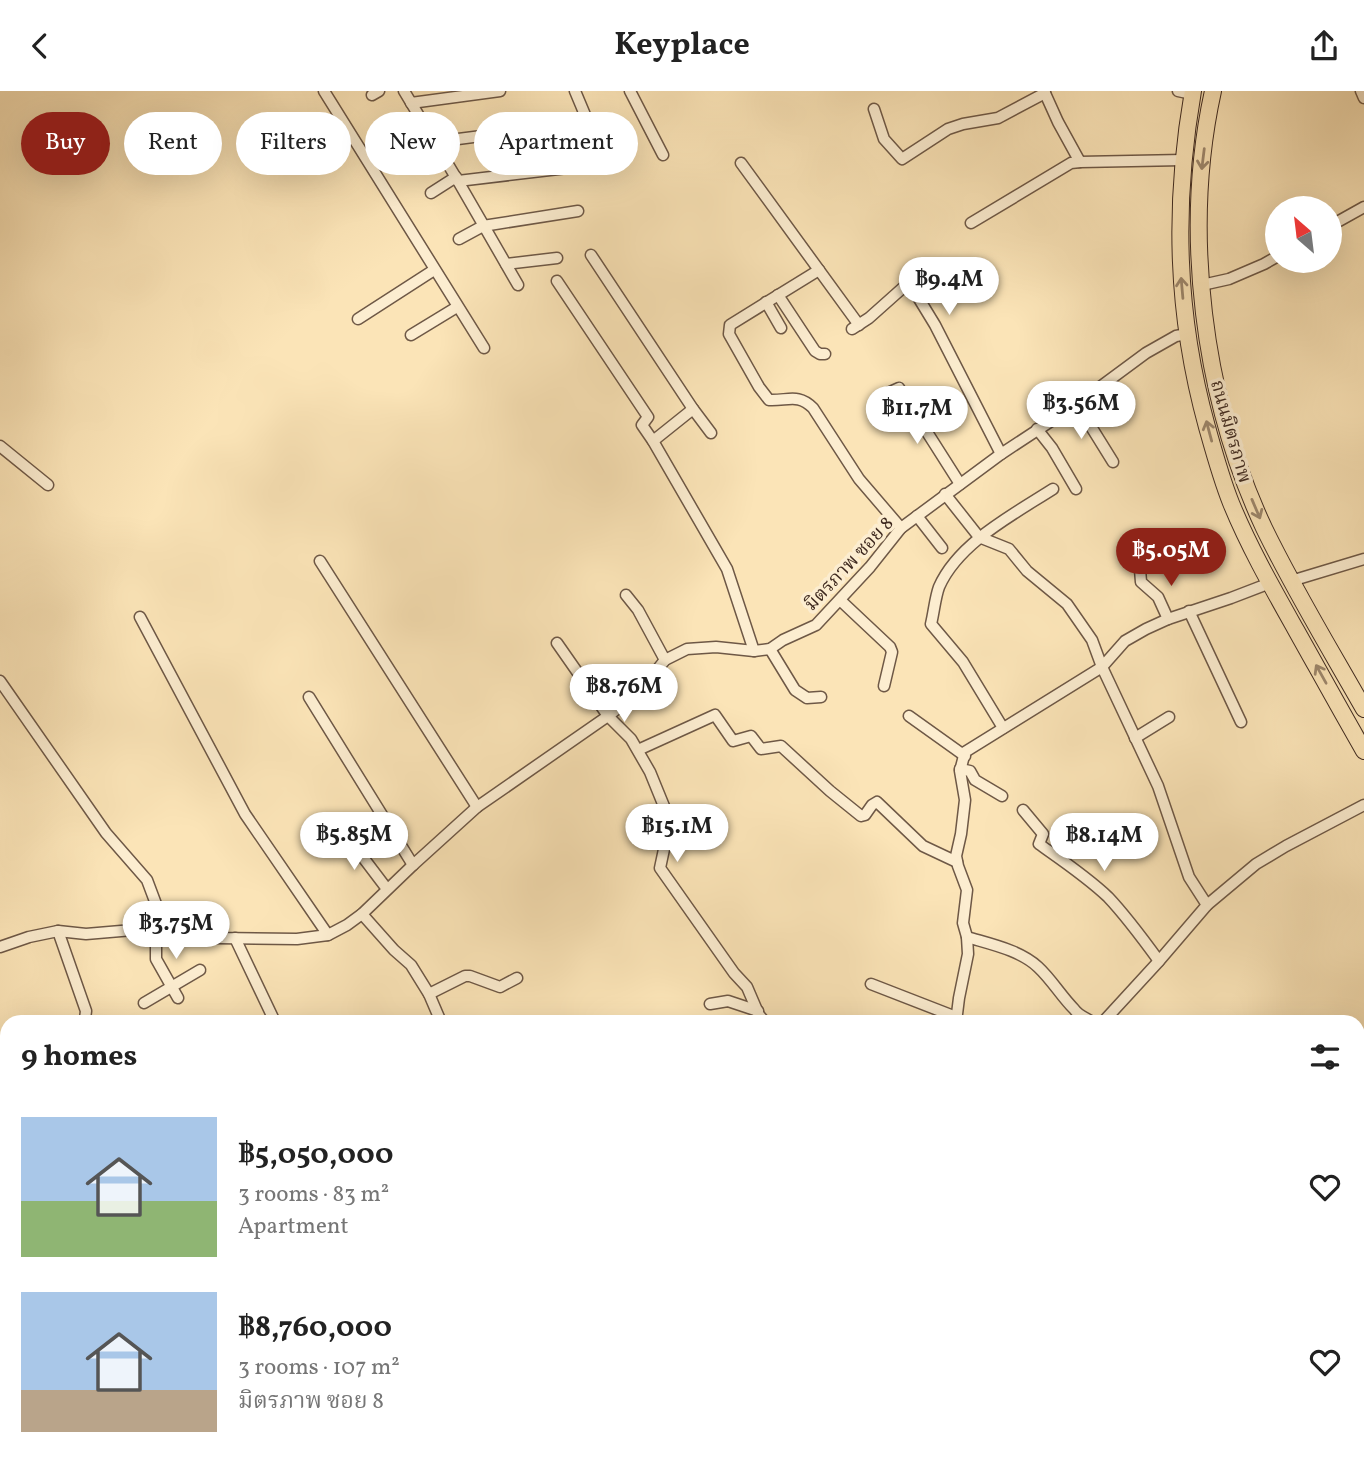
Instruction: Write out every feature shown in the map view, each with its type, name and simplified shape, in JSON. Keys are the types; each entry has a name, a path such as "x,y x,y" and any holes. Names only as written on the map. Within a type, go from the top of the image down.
{"highway":[{"name":"ถนนมิตรภาพ","path":"1213,91 1200,196 1202,285 1211,358 1220,401 1235,454 1264,528 1364,709"},
{"name":"ถนนมิตรภาพ","path":"1188,92 1180,191 1181,284 1187,334 1201,404 1231,501 1270,583 1364,751"}],"street":[{"path":"324,91 484,348"},
{"path":"404,91 416,112"},
{"path":"411,103 500,91"},
{"path":"460,139 588,122 575,91"},
{"path":"630,91 663,155"},
{"path":"1361,91 1364,98"},
{"path":"874,109 884,139 902,159 948,129 998,118 1045,92 1080,162"},
{"path":"971,223 1071,163 1184,160"},
{"path":"741,163 856,327 910,284 935,325 1001,454"},
{"path":"455,175 518,285"},
{"path":"431,193 457,179 496,175"},
{"path":"1342,220 1364,208"},
{"path":"459,239 483,226 578,211"},
{"path":"591,255 711,433"},
{"path":"506,264 557,258"},
{"path":"1202,285 1229,279 1265,263"},
{"path":"358,319 434,270"},
{"path":"818,270 730,325 729,334 769,400 798,398 806,401 859,479 901,529"},
{"path":"557,281 648,417 642,425 727,569 754,651"},
{"path":"778,295 815,351 825,354"},
{"path":"766,302 781,328"},
{"path":"411,335 457,307"},
{"name":"มิตรภาพ ซอย 8","path":"665,660 688,649 770,649 816,625 901,529 945,494 1077,404 1146,353 1187,334"},
{"path":"877,398 899,388 960,484"},
{"path":"1077,404 1112,462"},
{"path":"653,441 694,409"},
{"path":"1037,429 1052,448 1076,489"},
{"path":"0,446 48,485"},
{"path":"1003,728 963,662 931,624 939,587 954,562 979,537 1053,489"},
{"path":"945,494 979,537 1009,549 1027,571 1067,604 1092,640 1158,786 1189,877 1207,905"},
{"path":"917,516 942,548"},
{"path":"1291,581 1364,559"},
{"path":"320,561 477,807"},
{"path":"1140,569 1141,582 1158,597 1168,619"},
{"path":"957,1015 968,954 963,923 967,890 956,856 965,800 960,769 965,752 1102,667 1125,641 1146,629 1270,583"},
{"path":"0,947 58,931 86,934 156,929 217,938 297,939 328,935 347,925 477,807 640,691 665,660 638,610 626,595"},
{"path":"840,600 890,647 892,652 884,686"},
{"path":"1189,611 1241,722"},
{"path":"140,617 245,814 328,935"},
{"path":"557,643 608,716 638,750 670,821 660,868 734,973 747,987 761,1015"},
{"path":"770,649 795,690 807,698 821,697"},
{"path":"0,681 106,833 147,880 156,904 156,959 178,998"},
{"path":"309,697 412,865"},
{"path":"638,750 715,715 733,741 751,736 761,749 781,746 820,783 861,816 866,815 877,802 923,846 957,862"},
{"path":"909,716 965,755"},
{"path":"1135,738 1169,717"},
{"path":"960,769 971,771 975,780 1002,796"},
{"path":"1109,1015 1207,905 1256,864 1364,805"},
{"path":"1023,810 1043,834 1039,843 1109,898 1159,961"},
{"path":"346,835 387,889"},
{"path":"362,914 411,965 438,1015"},
{"path":"58,931 86,1015"},
{"path":"967,937 1018,954 1036,965 1081,1015"},
{"path":"235,938 272,1015"},
{"path":"144,1003 200,971"},
{"path":"429,994 465,976 500,987 517,978"},
{"path":"871,983 945,1015"},
{"path":"710,1004 729,1001 758,1011"}]}
